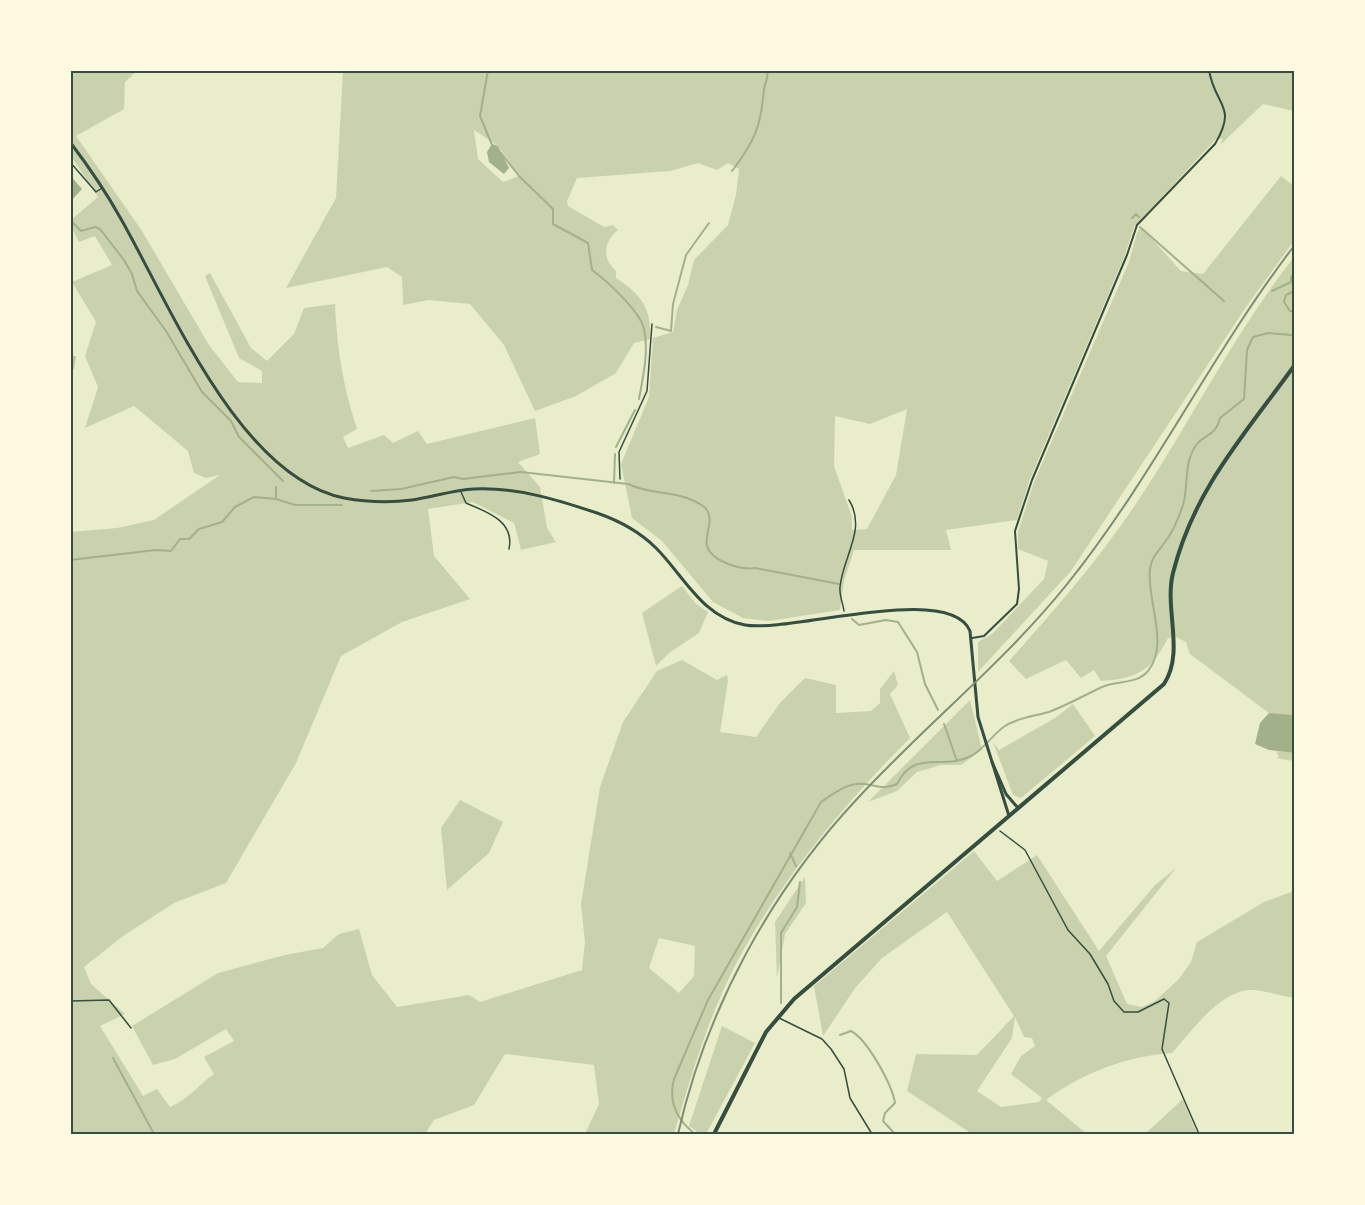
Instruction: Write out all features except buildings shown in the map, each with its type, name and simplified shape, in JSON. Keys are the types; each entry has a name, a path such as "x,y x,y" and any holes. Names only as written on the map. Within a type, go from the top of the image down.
{"main road":[{"path":"714,1134 777,1017 800,993 1161,688 1172,668 1170,584 1201,497 1215,472 1294,366"}],"street":[{"path":"972,638 984,636 1017,604 1019,589 1015,531 1032,480 1127,255 1134,231 1215,144 1225,127 1227,115 1209,70"},
{"path":"70,142 103,188 199,362 226,402 278,465 303,482 321,490 363,501 403,501 460,490 493,489 527,493 620,522 657,550 707,607 740,624 777,626 845,615 907,610 948,612 965,621 972,638 974,689 981,726 1009,816"},
{"path":"990,758 1006,794 1018,808"}],"lane":[{"path":"70,162 96,192 103,188"},
{"path":"620,479 619,452 647,391 652,324"},
{"path":"460,490 465,503 486,512 508,527 510,536 508,549"},
{"path":"70,1001 109,1000 131,1028"},
{"path":"777,1017 822,1039 831,1048 844,1069 850,1098 872,1134"}],"path":[{"path":"845,615 840,588 857,524 856,512 849,500"},
{"path":"995,828 1025,850 1068,930 1090,954 1108,984 1114,1001 1124,1012 1138,1012 1164,999 1169,1003 1162,1049 1199,1134"}],"shaded area":[{"path":"70,71 137,71 125,82 124,109 76,136 142,231 209,345 238,382 262,383 262,371 239,358 205,276 210,273 251,348 267,361 294,334 304,308 335,304 342,367 357,429 343,437 348,448 384,435 393,443 418,431 427,444 535,418 540,454 518,462 540,487 547,528 556,542 521,550 514,523 473,502 428,509 434,556 470,599 402,622 341,656 296,763 226,883 174,903 123,936 84,967 91,984 125,1014 100,1026 143,1096 157,1089 170,1107 177,1104 214,1074 204,1057 234,1041 226,1029 175,1059 153,1065 132,1026 218,973 285,955 323,948 339,934 359,929 372,975 397,1007 469,995 480,1002 582,970 585,942 581,904 600,787 623,722 657,671 682,660 717,680 727,675 720,732 756,737 780,703 805,678 836,685 836,713 871,711 880,703 880,689 894,671 898,685 890,694 910,738 838,815 795,871 756,929 738,960 709,1024 674,1134 585,1134 599,1104 594,1065 505,1054 474,1105 434,1120 426,1132 429,1134 71,1134 71,532 117,528 154,520 220,475 206,478 194,473 188,451 134,406 85,428 98,387 85,356 96,322 72,282 112,265 95,236 79,242 71,226 71,220 98,197 71,156","holes":["659,938 695,946 694,976 679,993 649,968"]},
{"path":"343,71 1294,71 1294,111 1263,104 1220,145 1223,138 1215,140 1134,227 1125,255 1030,479 1017,520 946,530 951,550 854,550 844,581 840,610 769,621 743,618 713,602 662,541 632,518 621,464 649,397 653,338 673,332 677,310 688,285 694,260 728,225 736,195 739,169 728,163 717,170 698,163 670,171 577,178 567,201 568,206 604,227 613,225 618,230 607,245 608,261 616,271 616,278 632,290 643,303 649,319 650,339 634,343 616,373 576,396 535,411 504,345 470,304 429,300 403,305 402,277 387,267 286,288 336,198","holes":["474,130 498,146 519,176 503,182 478,159","907,409 896,475 867,529 852,530 852,517 834,466 835,416 870,424"]},
{"path":"492,144 498,146 509,168 504,174 489,162 487,152"},
{"path":"70,175 82,189 71,201 70,201"},
{"path":"1281,176 1294,186 1294,241 1248,304 1071,571 978,672 978,642 992,634 1044,579 1048,561 1018,549 1018,532 1034,482 1129,262 1137,233 1141,227 1181,271 1203,274"},
{"path":"1294,257 1294,715 1269,713 1190,654 1186,642 1176,637 1168,638 1156,658 1142,671 1124,678 1101,681 1094,670 1081,678 1066,660 1026,679 1009,661 1082,577 1116,533 1165,458 1254,312"},
{"path":"682,586 696,604 708,612 699,633 669,653 656,666 642,613"},
{"path":"970,700 982,750 961,765 941,765 917,772 897,791 868,802"},
{"path":"1073,704 1095,736 1021,798 1013,795 993,742 999,750 1055,718"},
{"path":"1269,713 1294,715 1294,753 1269,750 1255,744 1260,723"},
{"path":"1276,751 1294,753 1294,761 1276,758 1279,757"},
{"path":"460,800 503,822 489,853 447,890 441,828"},
{"path":"974,851 997,881 1037,855 1099,951 1155,885 1176,868 1106,956 1127,1004 1142,1007 1155,1001 1179,979 1191,962 1197,942 1264,902 1294,891 1294,998 1253,990 1237,993 1215,1006 1172,1053 1122,1062 1090,1074 1046,1100 1087,1134 972,1134 907,1091 916,1054 977,1055 1014,1016 947,912 882,958 855,988 823,1036 814,986","holes":["1015,1017 1024,1037 1032,1038 1035,1046 1021,1056 1011,1074 1042,1098 1039,1102 1001,1107 977,1091 1012,1038"]},
{"path":"805,877 806,903 785,934 777,978 775,922"},
{"path":"722,1026 755,1043 706,1134 700,1134 689,1126"},
{"path":"1183,1099 1197,1134 1145,1134"}],"waterway":[{"path":"488,70 480,116 492,145"},
{"path":"732,171 756,133 767,70"},
{"path":"501,153 519,176 553,209 553,224 588,243 592,270 622,297 641,322 644,329 646,355 639,399"},
{"path":"1132,218 1136,214 1139,217"},
{"path":"70,220 81,231 95,227 100,229 124,260 132,274 137,291 166,331 202,392 231,421 239,437 283,481"},
{"path":"656,327 671,331 673,304 686,255 709,223"},
{"path":"1140,227 1224,301"},
{"path":"1272,291 1291,282 1294,274"},
{"path":"1294,291 1286,295 1284,302 1290,311 1294,311"},
{"path":"695,1134 683,1123 673,1103 674,1079 708,1000 821,802 853,785 892,786 897,784 904,773 921,763 950,762 971,756 1010,723 1049,712 1102,687 1138,678 1148,671 1157,648 1156,621 1150,581 1151,564 1176,524 1185,497 1188,466 1193,451 1197,444 1216,428 1220,418 1244,399 1247,350 1253,337 1268,333 1292,335 1294,333"},
{"path":"616,447 635,410"},
{"path":"614,483 615,454"},
{"path":"371,491 401,489 454,477 463,479 521,472 628,484 637,488 684,497 703,506 710,520 707,546 710,552 721,561 742,568 755,568 839,584"},
{"path":"276,487 276,498"},
{"path":"70,560 156,550 171,551 180,539 189,539 199,529 222,522 235,507 254,497 276,499 295,505 342,505"},
{"path":"852,619 859,625 886,620 898,622 917,652 925,684 938,710"},
{"path":"944,724 957,761"},
{"path":"790,853 796,866"},
{"path":"781,1003 781,933 797,907 800,882"},
{"path":"840,1035 851,1031 872,1053 893,1095 895,1103 885,1113 883,1121 895,1134"},
{"path":"113,1058 154,1134"}],"railway":[{"path":"678,1134 690,1088 724,998 745,955 796,873 857,799 1018,640 1068,583 1128,501 1236,329 1294,246"}]}
